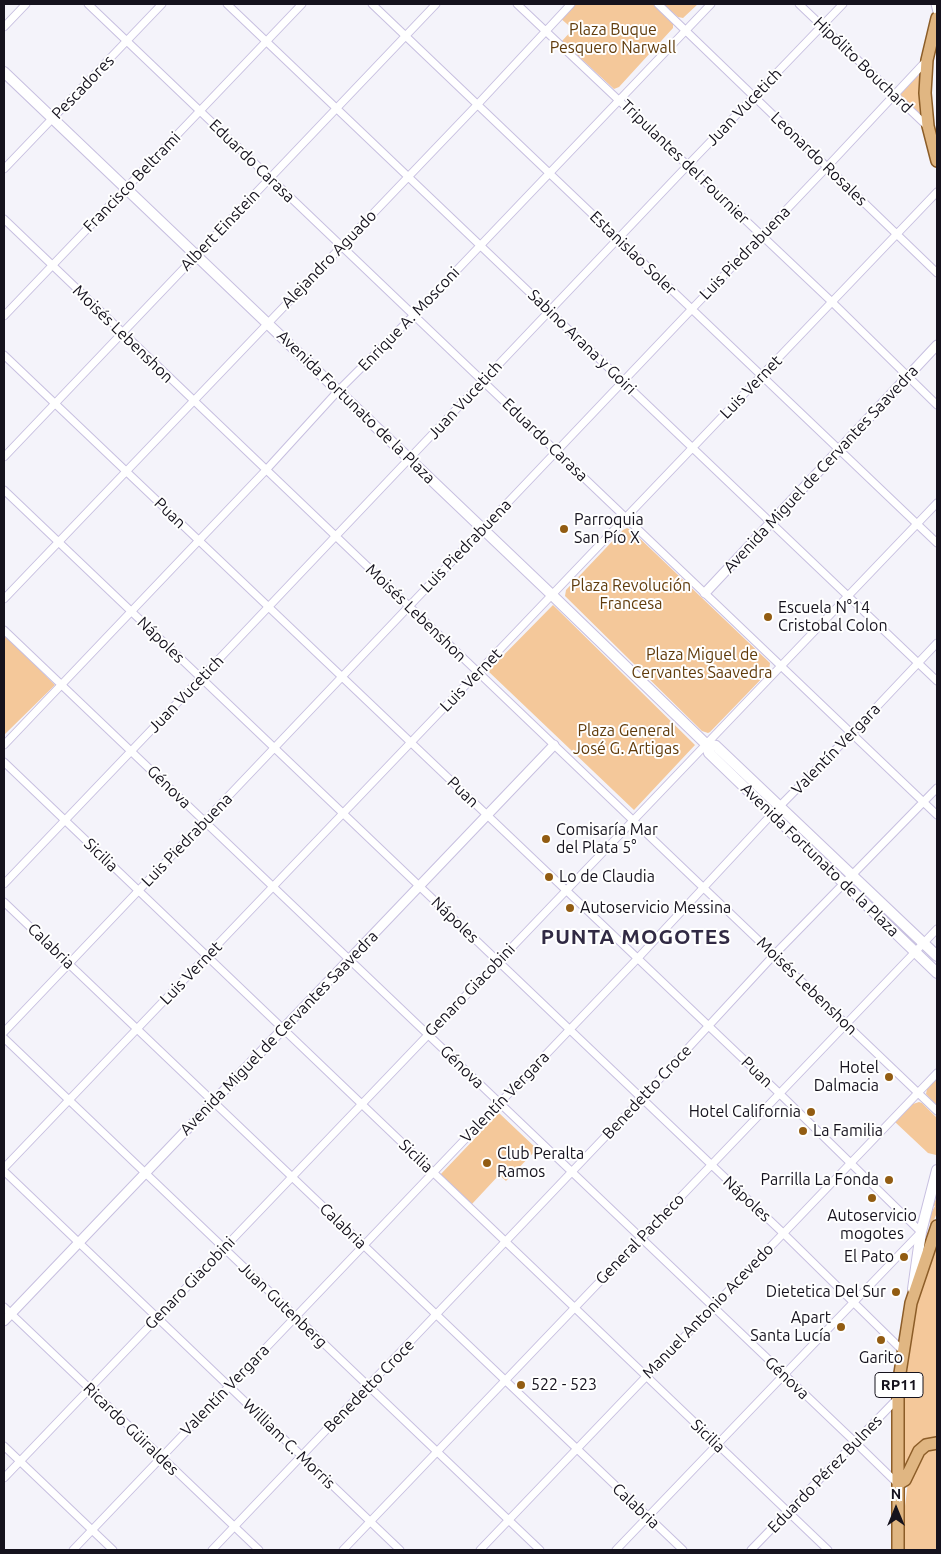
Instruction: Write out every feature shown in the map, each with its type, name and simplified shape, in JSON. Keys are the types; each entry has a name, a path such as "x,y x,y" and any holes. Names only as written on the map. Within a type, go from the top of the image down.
{"main road":[{"path":"937,18 927,60 925,93 928,126 937,161"},
{"name":"Avenida Fortunato de la Plaza","path":"4,72 552,595 706,744 709,753 852,875 937,956"},
{"name":"Avenida Fortunato de la Plaza","path":"776,810 844,883 937,974"},
{"path":"910,1304 921,1232 937,1170"},
{"name":"RP11","path":"898,1546 898,1398 903,1351 910,1304 937,1226"},
{"path":"898,1484 905,1480 912,1462 919,1451 926,1445 937,1443"}],"street":[{"path":"4,27 26,4"},
{"name":"Eduardo Carasa","path":"88,4 937,815"},
{"name":"Pescadores","path":"4,170 162,4"},
{"name":"Sabino Arana y Goiri","path":"227,4 937,681"},
{"name":"Francisco Beltrami","path":"4,316 302,4"},
{"name":"Estanislao Soler","path":"372,4 937,543"},
{"name":"Albert Einstein","path":"4,457 436,4"},
{"name":"Tripulantes del Fournier","path":"518,4 832,302 937,405"},
{"name":"Alejandro Aguado","path":"4,599 571,4"},
{"name":"Leonardo Rosales","path":"658,4 937,273"},
{"name":"Enrique A. Mosconi","path":"4,745 266,470 338,391 414,315 711,4"},
{"name":"Hipólito Bouchard","path":"799,4 928,126"},
{"name":"Juan Vucetich","path":"4,884 843,4"},
{"path":"935,4 937,12"},
{"name":"Luis Piedrabuena","path":"4,1032 762,236 927,60"},
{"name":"Luis Vernet","path":"4,1170 937,192"},
{"name":"Moisés Lebenshon","path":"4,219 937,1111"},
{"name":"Avenida Miguel de Cervantes Saavedra","path":"705,592 937,345"},
{"name":"Puan","path":"4,355 638,958 921,1232"},
{"name":"Nápoles","path":"4,490 570,1029 903,1351"},
{"name":"Genaro Giacobini","path":"4,1478 937,503"},
{"name":"Génova","path":"4,630 898,1484"},
{"name":"Valentín Vergara","path":"73,1550 937,643"},
{"name":"Avenida Miguel de Cervantes Saavedra","path":"4,1321 554,745"},
{"name":"Sicilia","path":"4,762 828,1550"},
{"name":"Benedetto Croce","path":"212,1550 642,1098 774,955 937,788"},
{"name":"Calabria","path":"4,902 683,1550"},
{"name":"General Pacheco","path":"343,1550 937,929"},
{"name":"Juan Gutenberg","path":"4,1038 540,1550"},
{"name":"Manuel Antonio Acevedo","path":"480,1550 937,1073"},
{"name":"William C. Morris","path":"4,1170 400,1550"},
{"path":"616,1550 921,1232"},
{"name":"Ricardo Güiraldes","path":"4,1307 259,1550"},
{"name":"Eduardo Pérez Bulnes","path":"751,1550 898,1398"},
{"path":"4,1446 113,1550"},
{"path":"889,1550 898,1546"}],"green space":[{"name":"Plaza Buque Pesquero Narwall","path":"574,4 653,4 673,23 673,28 619,87 614,89 562,41 573,29 560,18"},
{"path":"663,4 698,4 683,18 678,17"},
{"path":"918,74 919,76 920,116 898,94"},
{"path":"627,528 770,663 769,671 708,733 702,731 565,596 566,590"},
{"name":"Plaza General José G. Artigas","path":"553,605 695,745 634,810 488,671"},
{"path":"4,634 55,685 4,735"},
{"path":"937,1078 937,1106 926,1094 927,1089"},
{"path":"919,1102 937,1118 936,1155 928,1153 895,1122 913,1104"},
{"name":"Club Peralta Ramos","path":"499,1113 537,1149 506,1181 499,1175 472,1204 440,1175"},
{"path":"937,1197 937,1213 932,1224 930,1224 929,1217"},
{"path":"937,1237 937,1440 932,1440 904,1476 904,1400 910,1343 920,1288"},
{"path":"937,1445 937,1550 904,1550 904,1514 908,1482 917,1456"}],"place":[{"name":"Parroquia San Pío X","path":"564,529"},
{"name":"Escuela N°14 Cristobal Colon","path":"768,617"},
{"name":"Comisaría Mar del Plata 5°","path":"546,839"},
{"name":"Lo de Claudia","path":"549,877"},
{"name":"Autoservicio Messina","path":"570,908"},
{"name":"Hotel Dalmacia","path":"889,1077"},
{"name":"Hotel California","path":"811,1112"},
{"name":"La Familia","path":"803,1131"},
{"name":"Club Peralta Ramos","path":"487,1163"},
{"name":"Parrilla La Fonda","path":"889,1180"},
{"name":"Autoservicio mogotes","path":"872,1198"},
{"name":"El Pato","path":"904,1257"},
{"name":"Dietetica Del Sur","path":"896,1292"},
{"name":"Apart Santa Lucía","path":"841,1327"},
{"name":"Garito","path":"881,1340"},
{"name":"522 - 523","path":"521,1385"}],"district":[{"name":"PUNTA MOGOTES","path":"636,937"}],"park label":[{"name":"Plaza Revolución Francesa","path":"631,595"},
{"name":"Plaza Miguel de Cervantes Saavedra","path":"702,664"}]}
